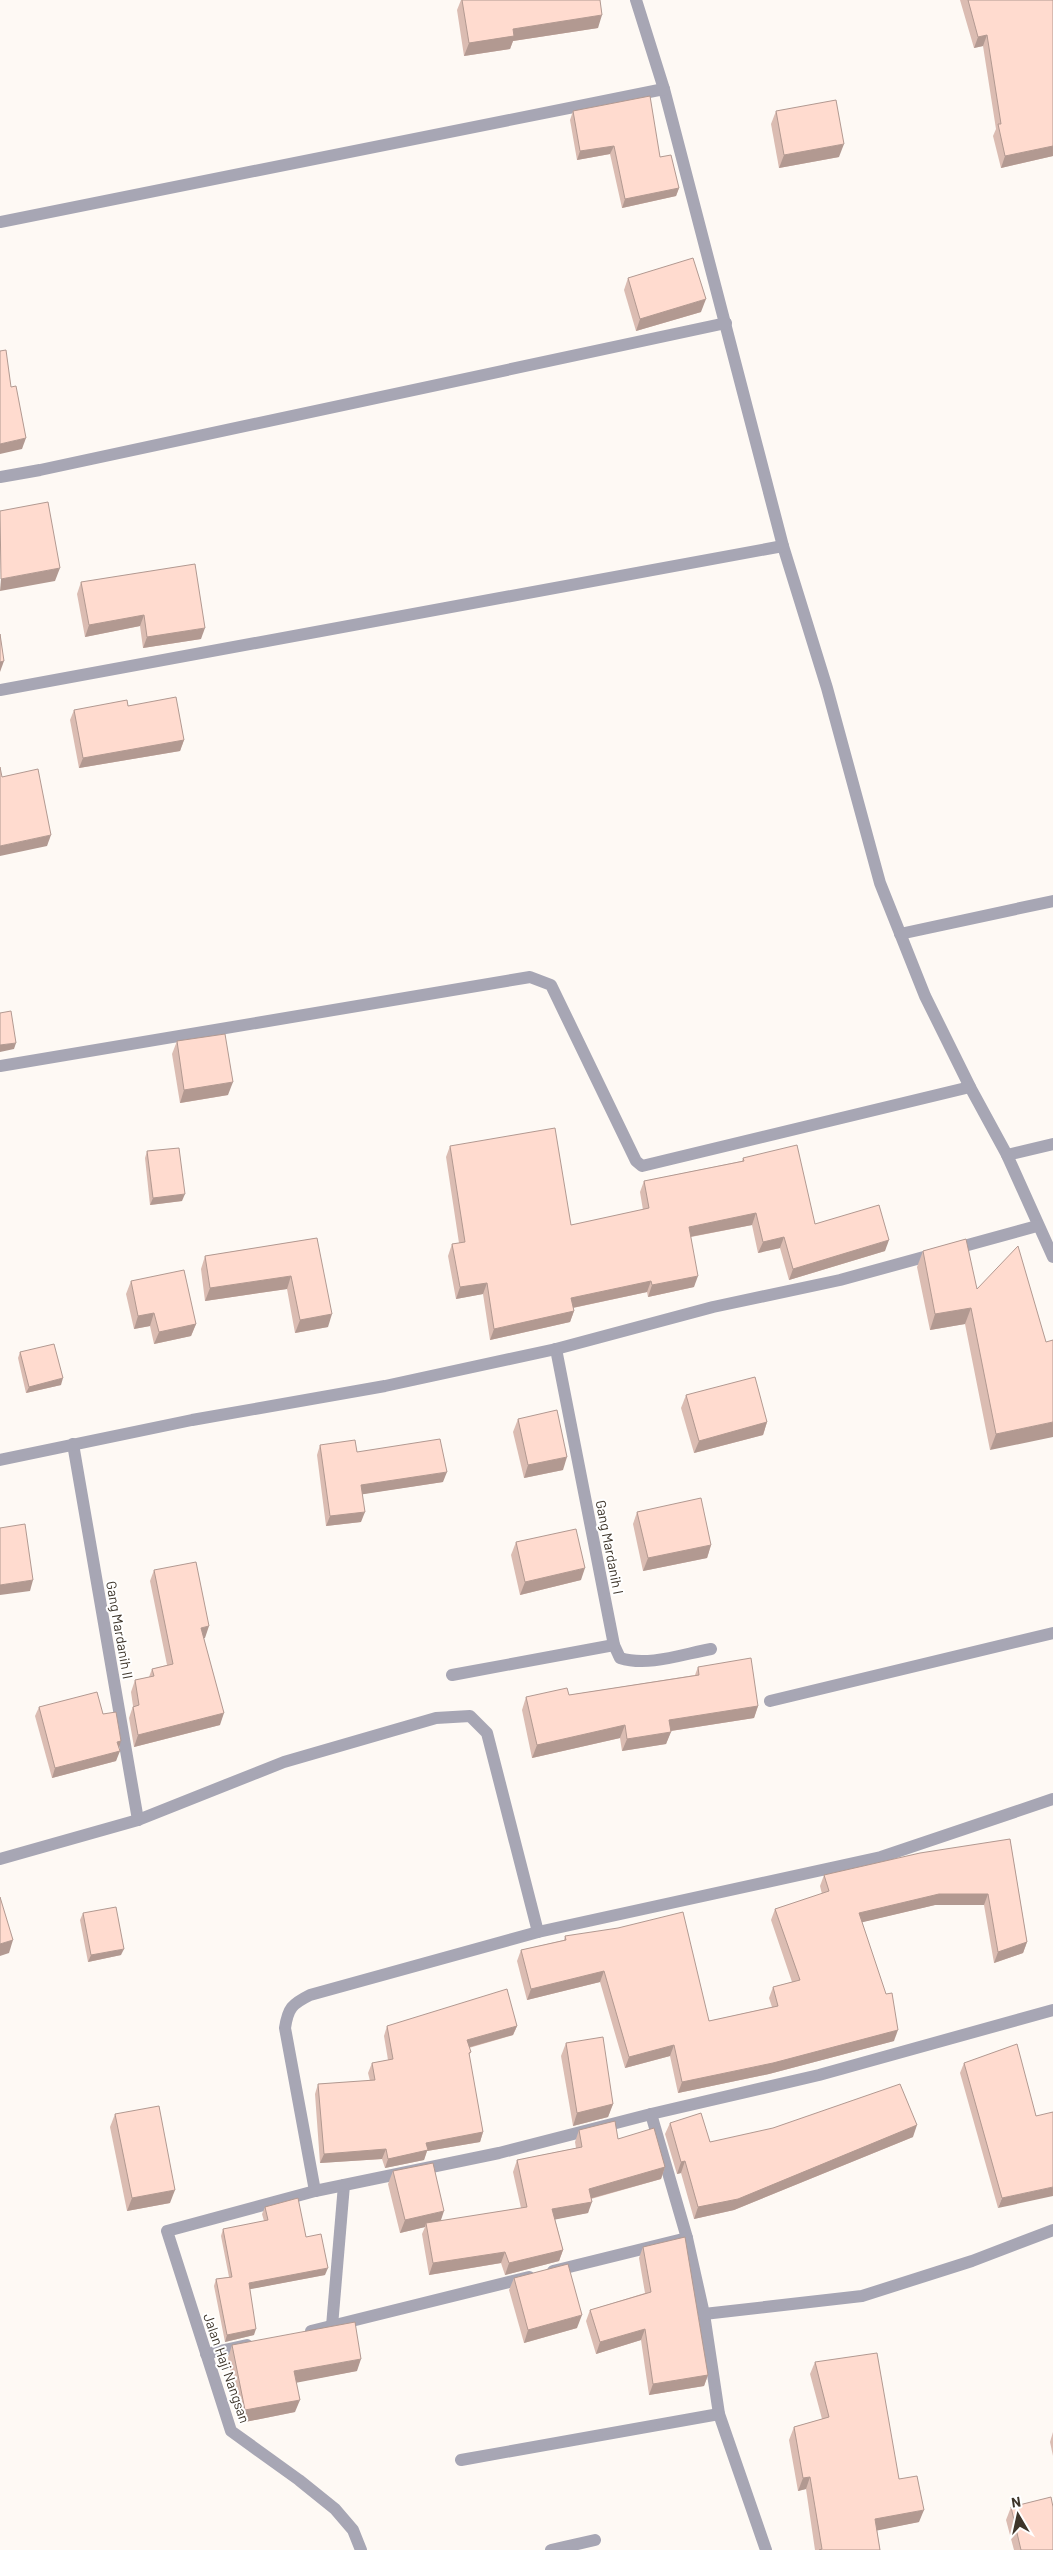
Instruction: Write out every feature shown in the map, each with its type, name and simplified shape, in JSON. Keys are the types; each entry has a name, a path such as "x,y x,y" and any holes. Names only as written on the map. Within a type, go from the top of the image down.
{"street":[{"path":"636,0 664,89 726,323 748,418 783,546 827,688 880,883 925,996 970,1087 1007,1155 1037,1226 1053,1257"},
{"path":"0,222 664,89"},
{"path":"0,477 50,468 726,323"},
{"path":"0,690 783,546"},
{"path":"900,934 1053,902"},
{"path":"0,1066 530,977 551,985 636,1161 642,1166 970,1087"},
{"path":"1007,1155 1053,1144"},
{"path":"0,1460 192,1420 385,1386 556,1349 713,1307 840,1280 1037,1226"},
{"name":"Gang Mardanih I","path":"556,1349 614,1645"},
{"name":"Gang Mardanih II","path":"73,1444 138,1820"},
{"path":"770,1701 1053,1633"},
{"path":"452,1675 614,1645 620,1658 631,1662 711,1649"},
{"path":"0,1859 138,1820 284,1762 436,1718 470,1716 486,1733 538,1932"},
{"path":"1053,1799 881,1857 538,1932 310,1996 294,2004 287,2016 285,2028 314,2191 499,2153 651,2114 819,2076 1053,2010"},
{"path":"651,2114 687,2238 704,2314 719,2414 766,2550"},
{"path":"332,2326 344,2185"},
{"name":"Jalan Haji Nangsan","path":"314,2191 167,2231 231,2432 299,2480 335,2509 353,2530 361,2550"},
{"path":"704,2314 862,2296 972,2261 1053,2230"},
{"path":"303,2333 687,2238"},
{"path":"206,2354 264,2341"},
{"path":"461,2460 719,2414"},
{"path":"551,2550 595,2540"}],"building":[{"path":"462,0 600,0 602,15 513,29 514,36 469,43"},
{"path":"968,0 1053,0 1053,146 1005,156 998,124 1001,124 987,35 978,37"},
{"path":"650,96 660,157 671,155 679,188 625,199 614,146 580,151 573,111"},
{"path":"836,100 844,144 784,155 776,111"},
{"path":"693,258 706,299 640,319 628,278"},
{"path":"6,350 11,387 16,386 26,438 0,444 0,351"},
{"path":"48,502 60,568 1,579 0,511"},
{"path":"195,564 205,628 147,637 144,615 89,625 81,582"},
{"path":"0,634 4,661 0,662"},
{"path":"176,697 184,740 83,758 74,710 127,700 128,706"},
{"path":"0,767 2,777 38,769 51,835 0,846"},
{"path":"11,1011 16,1043 0,1045 0,1013"},
{"path":"225,1034 233,1082 184,1090 177,1041"},
{"path":"555,1128 571,1225 649,1208 644,1181 744,1161 743,1158 797,1145 815,1224 879,1205 889,1240 793,1269 784,1237 763,1242 756,1213 689,1227 698,1276 652,1285 651,1281 571,1298 574,1311 494,1329 487,1283 460,1287 452,1244 465,1242 450,1146"},
{"path":"179,1148 185,1194 153,1198 147,1151"},
{"path":"317,1238 332,1314 300,1320 291,1276 210,1288 205,1256"},
{"path":"966,1239 977,1289 1018,1246 1046,1342 1053,1340 1053,1422 996,1434 971,1308 935,1314 923,1251"},
{"path":"184,1270 196,1324 159,1332 154,1313 138,1316 131,1281"},
{"path":"54,1344 63,1378 29,1387 20,1352"},
{"path":"755,1377 767,1422 699,1441 686,1395"},
{"path":"557,1410 567,1457 528,1465 518,1419"},
{"path":"440,1439 447,1472 361,1485 365,1512 330,1516 320,1445 355,1440 357,1452"},
{"path":"701,1498 711,1545 648,1558 637,1512"},
{"path":"25,1524 33,1580 0,1585 0,1528"},
{"path":"576,1529 585,1568 525,1582 516,1542"},
{"path":"196,1562 209,1626 201,1628 224,1713 138,1735 133,1707 139,1705 135,1680 154,1676 152,1669 173,1664 154,1570"},
{"path":"751,1658 758,1706 669,1720 671,1732 627,1739 625,1725 537,1745 526,1697 567,1688 569,1695 699,1675 698,1667"},
{"path":"97,1692 103,1714 116,1712 121,1741 117,1742 120,1751 55,1768 39,1707"},
{"path":"1010,1839 1027,1942 998,1952 988,1894 939,1894 859,1913 886,1994 892,1993 898,2030 773,2063 682,2082 674,2045 629,2057 604,1971 531,1989 521,1950 566,1940 565,1936 618,1928 683,1912 709,2021 778,2006 773,1987 800,1980 775,1909 829,1891 824,1875 920,1853"},
{"path":"0,1897 13,1940 0,1944"},
{"path":"116,1907 124,1949 91,1955 83,1913"},
{"path":"507,1989 517,2026 467,2040 471,2052 469,2053 483,2132 426,2143 428,2150 388,2159 386,2149 324,2154 318,2084 375,2080 372,2063 393,2059 387,2026"},
{"path":"603,2037 613,2104 577,2113 566,2043"},
{"path":"1017,2044 1036,2116 1053,2112 1053,2187 1002,2198 964,2063"},
{"path":"900,2084 917,2125 738,2199 698,2207 685,2161 681,2162 670,2123 701,2113 710,2142 773,2128"},
{"path":"159,2106 175,2190 132,2198 115,2114"},
{"path":"615,2121 618,2139 654,2128 665,2167 589,2189 592,2202 552,2209 563,2250 509,2263 505,2252 433,2263 426,2223 527,2207 517,2160 582,2147 579,2130"},
{"path":"433,2163 444,2211 405,2220 393,2171"},
{"path":"298,2198 306,2237 321,2234 328,2268 249,2283 256,2329 227,2335 216,2279 232,2277 223,2229 268,2220 265,2207"},
{"path":"685,2237 708,2375 653,2384 645,2329 600,2342 590,2310 651,2292 643,2247"},
{"path":"568,2264 582,2315 528,2330 514,2278"},
{"path":"355,2322 361,2359 294,2371 300,2400 245,2410 232,2345"},
{"path":"877,2353 899,2479 917,2476 924,2510 875,2519 880,2550 819,2550 822,2549 810,2477 803,2478 794,2427 829,2417 815,2362"},
{"path":"1051,2497 1053,2507 1053,2550 1021,2550 1011,2507"}]}
